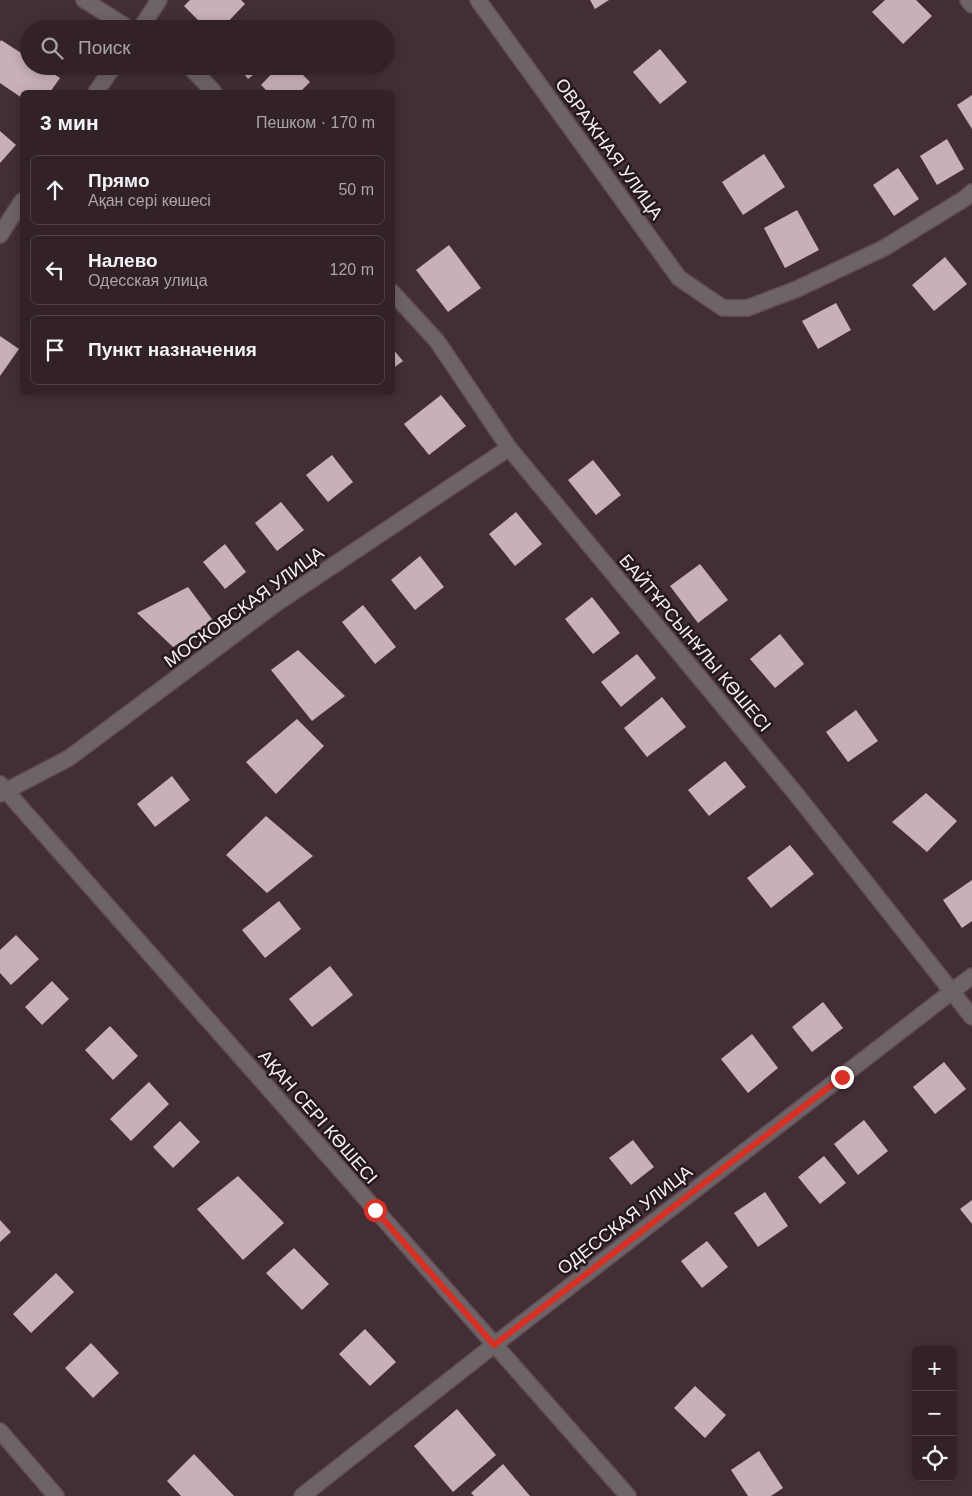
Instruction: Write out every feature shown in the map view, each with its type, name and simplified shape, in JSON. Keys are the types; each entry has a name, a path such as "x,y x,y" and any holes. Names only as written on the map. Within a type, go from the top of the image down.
{"street":[{"path":"84,0 116,20"},
{"path":"146,20 160,0"},
{"name":"ОВРАЖНАЯ УЛИЦА","path":"478,0 680,278 722,308 747,308 796,289 884,248 964,199 972,192"},
{"path":"968,0 972,5"},
{"path":"97,90 108,75"},
{"path":"197,75 212,90"},
{"path":"0,235 20,205"},
{"name":"БАЙТҰРСЫНҰЛЫ КӨШЕСІ","path":"395,295 437,341 509,448 796,794 972,1017"},
{"name":"МОСКОВСКАЯ УЛИЦА","path":"2,789 70,758 277,603 509,448"},
{"name":"АҚАН СЕРІ КӨШЕСІ","path":"2,789 628,1496"},
{"name":"ОДЕССКАЯ УЛИЦА","path":"302,1496 494,1345 972,976"},
{"path":"0,1431 56,1496"}],"building":[{"path":"190,0 241,0 245,4 230,20 198,20 184,6"},
{"path":"590,0 609,0 595,9"},
{"path":"885,0 916,0 932,16 903,44 872,12"},
{"path":"1,40 20,52 20,75 56,75 60,78 51,90 20,90 20,97 0,83"},
{"path":"660,49 687,82 660,104 633,72"},
{"path":"245,75 253,75 248,79"},
{"path":"270,75 303,75 310,82 302,90 266,90 261,85"},
{"path":"972,95 972,129 957,105"},
{"path":"0,131 16,145 0,163"},
{"path":"947,139 964,169 937,185 920,156"},
{"path":"764,154 785,187 743,215 722,182"},
{"path":"898,168 919,199 894,216 873,185"},
{"path":"797,210 819,250 785,268 764,228"},
{"path":"449,245 481,288 448,312 416,270"},
{"path":"945,257 967,284 934,311 912,285"},
{"path":"836,303 851,330 818,349 802,321"},
{"path":"0,336 19,349 0,376"},
{"path":"395,352 403,361 395,367"},
{"path":"441,395 466,426 429,455 404,424"},
{"path":"332,455 353,482 328,502 306,475"},
{"path":"593,460 621,495 596,515 568,480"},
{"path":"281,502 304,530 277,551 255,523"},
{"path":"516,512 542,544 515,566 489,534"},
{"path":"225,544 246,572 225,589 203,562"},
{"path":"420,556 444,587 415,610 391,580"},
{"path":"700,564 728,600 698,623 670,586"},
{"path":"188,587 214,622 173,647 137,613"},
{"path":"592,597 620,633 593,654 565,619"},
{"path":"363,605 396,647 375,664 342,622"},
{"path":"780,634 804,664 775,688 750,659"},
{"path":"298,650 345,696 312,721 271,670"},
{"path":"637,654 656,678 621,707 601,682"},
{"path":"662,697 686,727 647,757 624,728"},
{"path":"856,710 878,741 848,762 826,732"},
{"path":"297,719 324,746 276,794 246,762"},
{"path":"725,761 746,787 709,816 688,790"},
{"path":"172,776 190,800 155,827 137,804"},
{"path":"926,793 957,821 927,852 892,822"},
{"path":"266,816 313,856 267,893 226,855"},
{"path":"790,845 814,874 771,908 747,878"},
{"path":"972,880 972,921 962,928 943,900"},
{"path":"279,901 301,929 265,958 242,930"},
{"path":"16,935 39,959 11,985 0,973 0,950"},
{"path":"330,966 353,995 312,1027 289,999"},
{"path":"52,981 69,999 42,1025 25,1007"},
{"path":"823,1002 843,1028 812,1052 792,1027"},
{"path":"110,1026 138,1056 113,1080 85,1050"},
{"path":"752,1034 778,1068 748,1093 721,1059"},
{"path":"944,1062 966,1089 935,1114 913,1087"},
{"path":"149,1082 169,1104 131,1141 110,1119"},
{"path":"864,1120 888,1151 858,1175 834,1144"},
{"path":"180,1121 200,1142 173,1168 153,1147"},
{"path":"633,1140 654,1167 631,1185 609,1158"},
{"path":"824,1156 846,1183 820,1204 798,1177"},
{"path":"238,1176 284,1223 243,1260 197,1209"},
{"path":"765,1192 788,1226 758,1247 734,1213"},
{"path":"972,1200 972,1224 960,1209"},
{"path":"0,1220 11,1232 0,1242"},
{"path":"707,1241 728,1267 702,1288 681,1261"},
{"path":"294,1248 329,1284 302,1310 266,1273"},
{"path":"56,1273 74,1292 31,1333 13,1314"},
{"path":"365,1329 396,1362 370,1386 339,1354"},
{"path":"91,1343 119,1373 93,1398 65,1368"},
{"path":"695,1386 726,1415 705,1438 674,1408"},
{"path":"457,1409 496,1455 453,1492 414,1446"},
{"path":"759,1451 783,1488 771,1496 748,1496 731,1470"},
{"path":"194,1454 234,1496 181,1496 167,1481"},
{"path":"503,1464 530,1496 474,1496 471,1493"}],"route":[{"path":"375,1210 494,1345 842,1077"}]}
